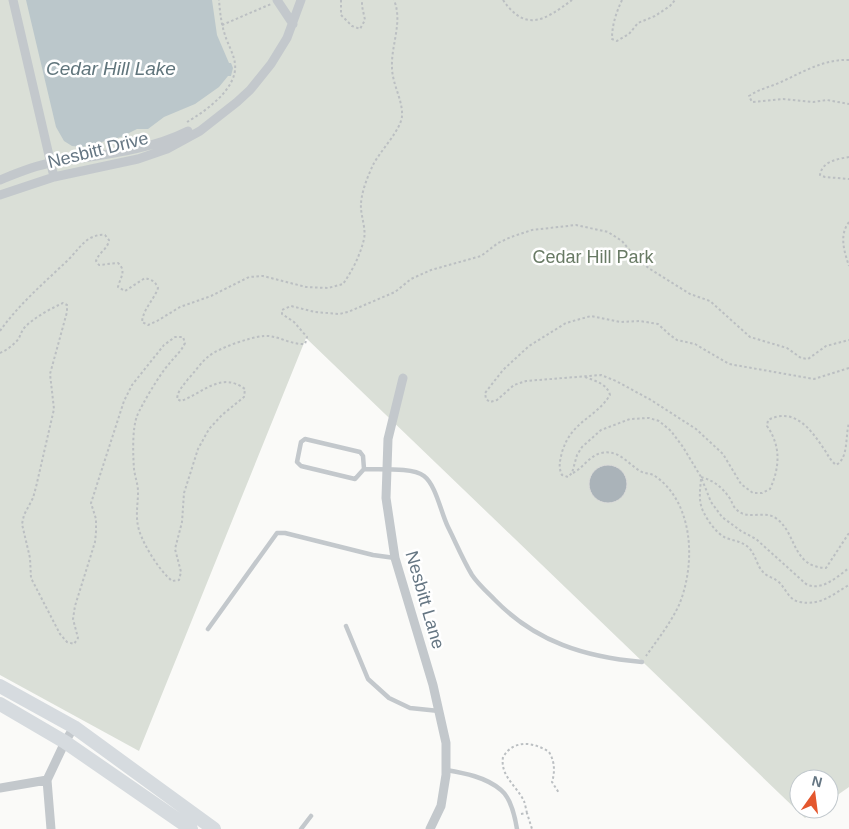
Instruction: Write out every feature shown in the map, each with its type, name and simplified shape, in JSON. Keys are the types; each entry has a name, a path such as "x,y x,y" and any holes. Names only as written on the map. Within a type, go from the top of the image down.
{"main road":[{"path":"0,686 74,727 136,772 190,829"},
{"path":"0,704 65,742 128,784 160,799 214,829"}],"street":[{"path":"13,0 54,177"},
{"name":"Nesbitt Drive","path":"0,195 54,177 125,162 168,149 200,131 250,90 271,64 287,38 301,0"},
{"path":"277,1 293,24"},
{"name":"Nesbitt Drive","path":"0,180 51,163 84,159 160,143 183,134 224,113"},
{"name":"Nesbitt Lane","path":"403,378 388,439 386,498 395,558 433,685 446,743 446,770 441,806 430,829"},
{"path":"51,829 47,780 74,727"},
{"path":"0,788 47,780"}],"lane":[{"path":"305,439 360,452 363,456 364,469 355,479 301,466 297,462 301,442 305,439"},
{"path":"364,469 417,473 424,476 430,483 443,517 472,575 512,617 541,636 569,648 602,657 642,662"},
{"path":"208,629 277,533 285,533 373,555 395,558"},
{"path":"346,626 368,679 389,698 410,708 439,711"},
{"path":"446,770 465,773 502,790 511,805 517,829"},
{"path":"128,784 136,772"},
{"path":"301,829 312,816"}],"path":[{"path":"184,124 219,98 234,75 234,58 222,24 219,0"},
{"path":"340,0 341,15 352,26 360,28 365,20 362,0"},
{"path":"0,331 15,311 68,260 78,247 100,234 105,235 109,240 108,245 98,255 96,260 99,265 118,263 122,267 124,273 118,287 120,290 125,291 145,278 156,283 158,288 155,297 143,316 142,322 148,325 157,322 180,307 210,296 249,277 263,276 306,287 328,288 343,284 352,271 364,237 361,207 363,192 374,164 402,118 392,69 393,48 398,19 398,9 394,0"},
{"path":"503,0 510,10 520,18 533,20 548,16 572,0"},
{"path":"622,0 612,28 612,39 617,41 629,34 638,23 655,16 670,6 675,0"},
{"path":"222,24 277,1"},
{"path":"849,60 824,64 802,71 756,91 749,96 752,102 784,99 813,102 828,100 849,104"},
{"path":"849,157 824,165 820,175 849,179"},
{"path":"849,222 843,231 843,239 849,266"},
{"path":"0,353 6,351 18,340 23,329 30,323 55,306 63,303 67,305 67,312 50,374 54,409 33,498 24,515 22,524 29,551 31,578 60,634 67,642 74,644 78,638 73,619 75,606 96,537 96,519 91,503 104,459 124,401 132,385 164,345 175,337 183,337 185,343 181,352 168,364 137,415 134,426 134,468 138,491 136,514 140,531 154,560 172,581 179,580 181,572 175,549 182,522 184,493 198,448 209,429 222,415 244,397 245,389 238,385 222,382 209,386 181,402 177,399 178,392 204,360 211,354 229,346 264,336 275,337 296,344 305,344 307,336 294,322 282,314 282,310 287,307 291,306 315,312 339,314 348,312 395,292 411,279 431,270 481,256 498,243 511,237 532,230 576,225 608,232 622,241 636,258 650,269 690,294 710,301 750,337 787,348 801,358 808,359 826,346 849,340"},
{"path":"849,368 814,379 729,364 695,344 677,340 658,324 640,321 620,322 592,316 566,323 529,346 503,370 485,393 486,399 490,402 497,400 514,385 526,381 601,375 651,400 696,428 723,454 741,484 753,492 762,493 770,489 776,474 778,458 772,433 767,426 768,420 777,416 790,416 802,422 824,449 831,461 836,464 844,458 849,424"},
{"path":"583,376 600,383 608,389 610,395 607,401 572,432 564,446 558,468 562,475 568,477 572,472 577,455 582,447 601,430 630,419 649,418 659,421 671,431 702,477 711,502 722,517 756,539 806,584 818,587 849,568"},
{"path":"572,472 580,470 595,456 602,453 611,453 627,459 642,473 653,474 675,497 686,519 689,572 679,604 666,630 642,662"},
{"path":"702,477 714,481 730,499 737,511 745,514 767,514 778,519 797,550 815,568 826,568 849,533"},
{"path":"702,477 699,499 703,512 712,526 724,537 748,546 753,552 762,572 781,584 793,600 801,602 825,600 849,585"},
{"path":"532,829 524,801 503,770 503,757 512,747 519,744 533,744 549,752 555,774 552,782 559,793"},
{"path":"514,816 528,813"}],"green space":[{"name":"Cedar Hill Park","path":"0,0 849,0 849,787 839,794 839,769 789,769 789,803 306,338 139,751 0,675"}],"water":[{"name":"Cedar Hill Lake","path":"26,0 212,0 217,35 233,68 231,76 228,76 219,87 195,104 164,117 148,129 137,129 121,137 82,147 72,146 64,141 56,127"}],"building":[{"path":"608,465 621,471 627,484 621,497 608,503 595,497 589,484 595,471"}]}
